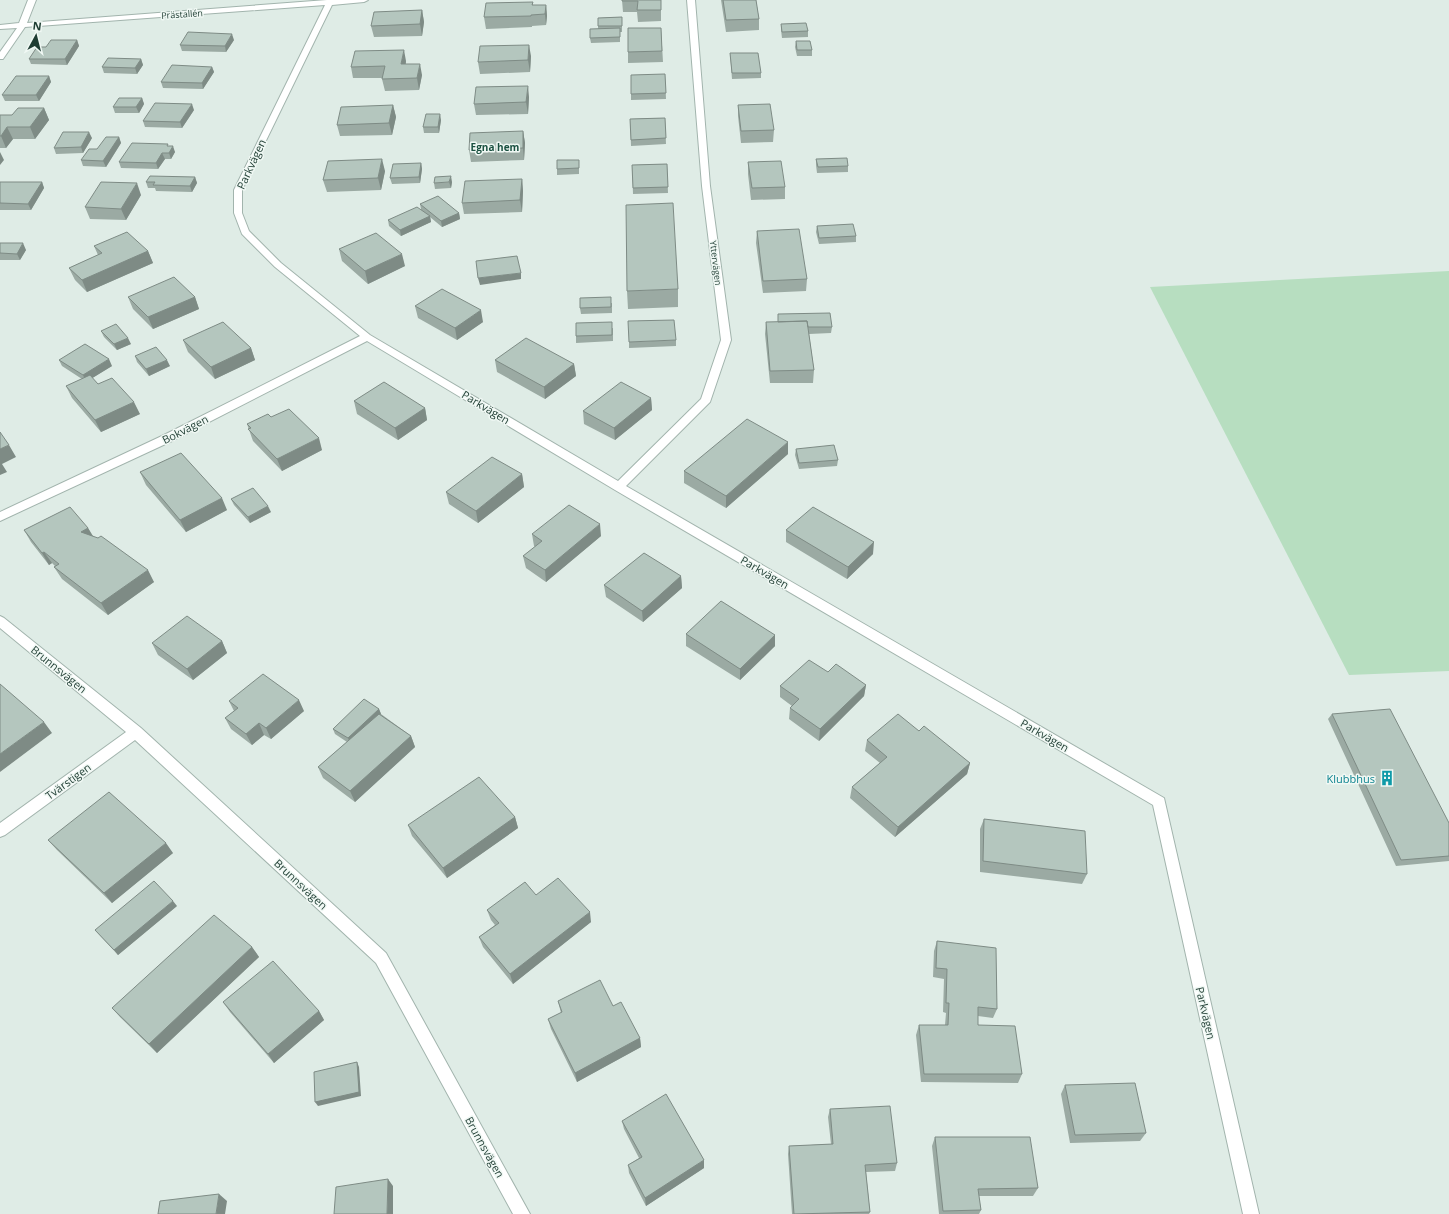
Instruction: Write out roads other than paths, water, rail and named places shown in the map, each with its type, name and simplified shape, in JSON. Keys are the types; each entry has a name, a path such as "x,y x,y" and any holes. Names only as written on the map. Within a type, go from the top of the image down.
{"street":[{"path":"0,57 22,26 32,0"},
{"name":"Prästallén","path":"0,27 330,1 364,0"},
{"name":"Yttervägen","path":"619,487 706,400 726,340 706,186 691,0"},
{"name":"Parkvägen","path":"330,1 238,190 238,213 245,232 278,265 367,337 619,487 1159,802 1251,1214"},
{"name":"Bokvägen","path":"0,517 168,438 367,337"},
{"name":"Brunnsvägen","path":"0,620 136,732 381,958 522,1214"},
{"name":"Tvärstigen","path":"0,830 136,732"}],"place":[{"name":"Klubbhus","path":"1387,778"}],"district":[{"name":"Egna hem","path":"495,147"}]}
